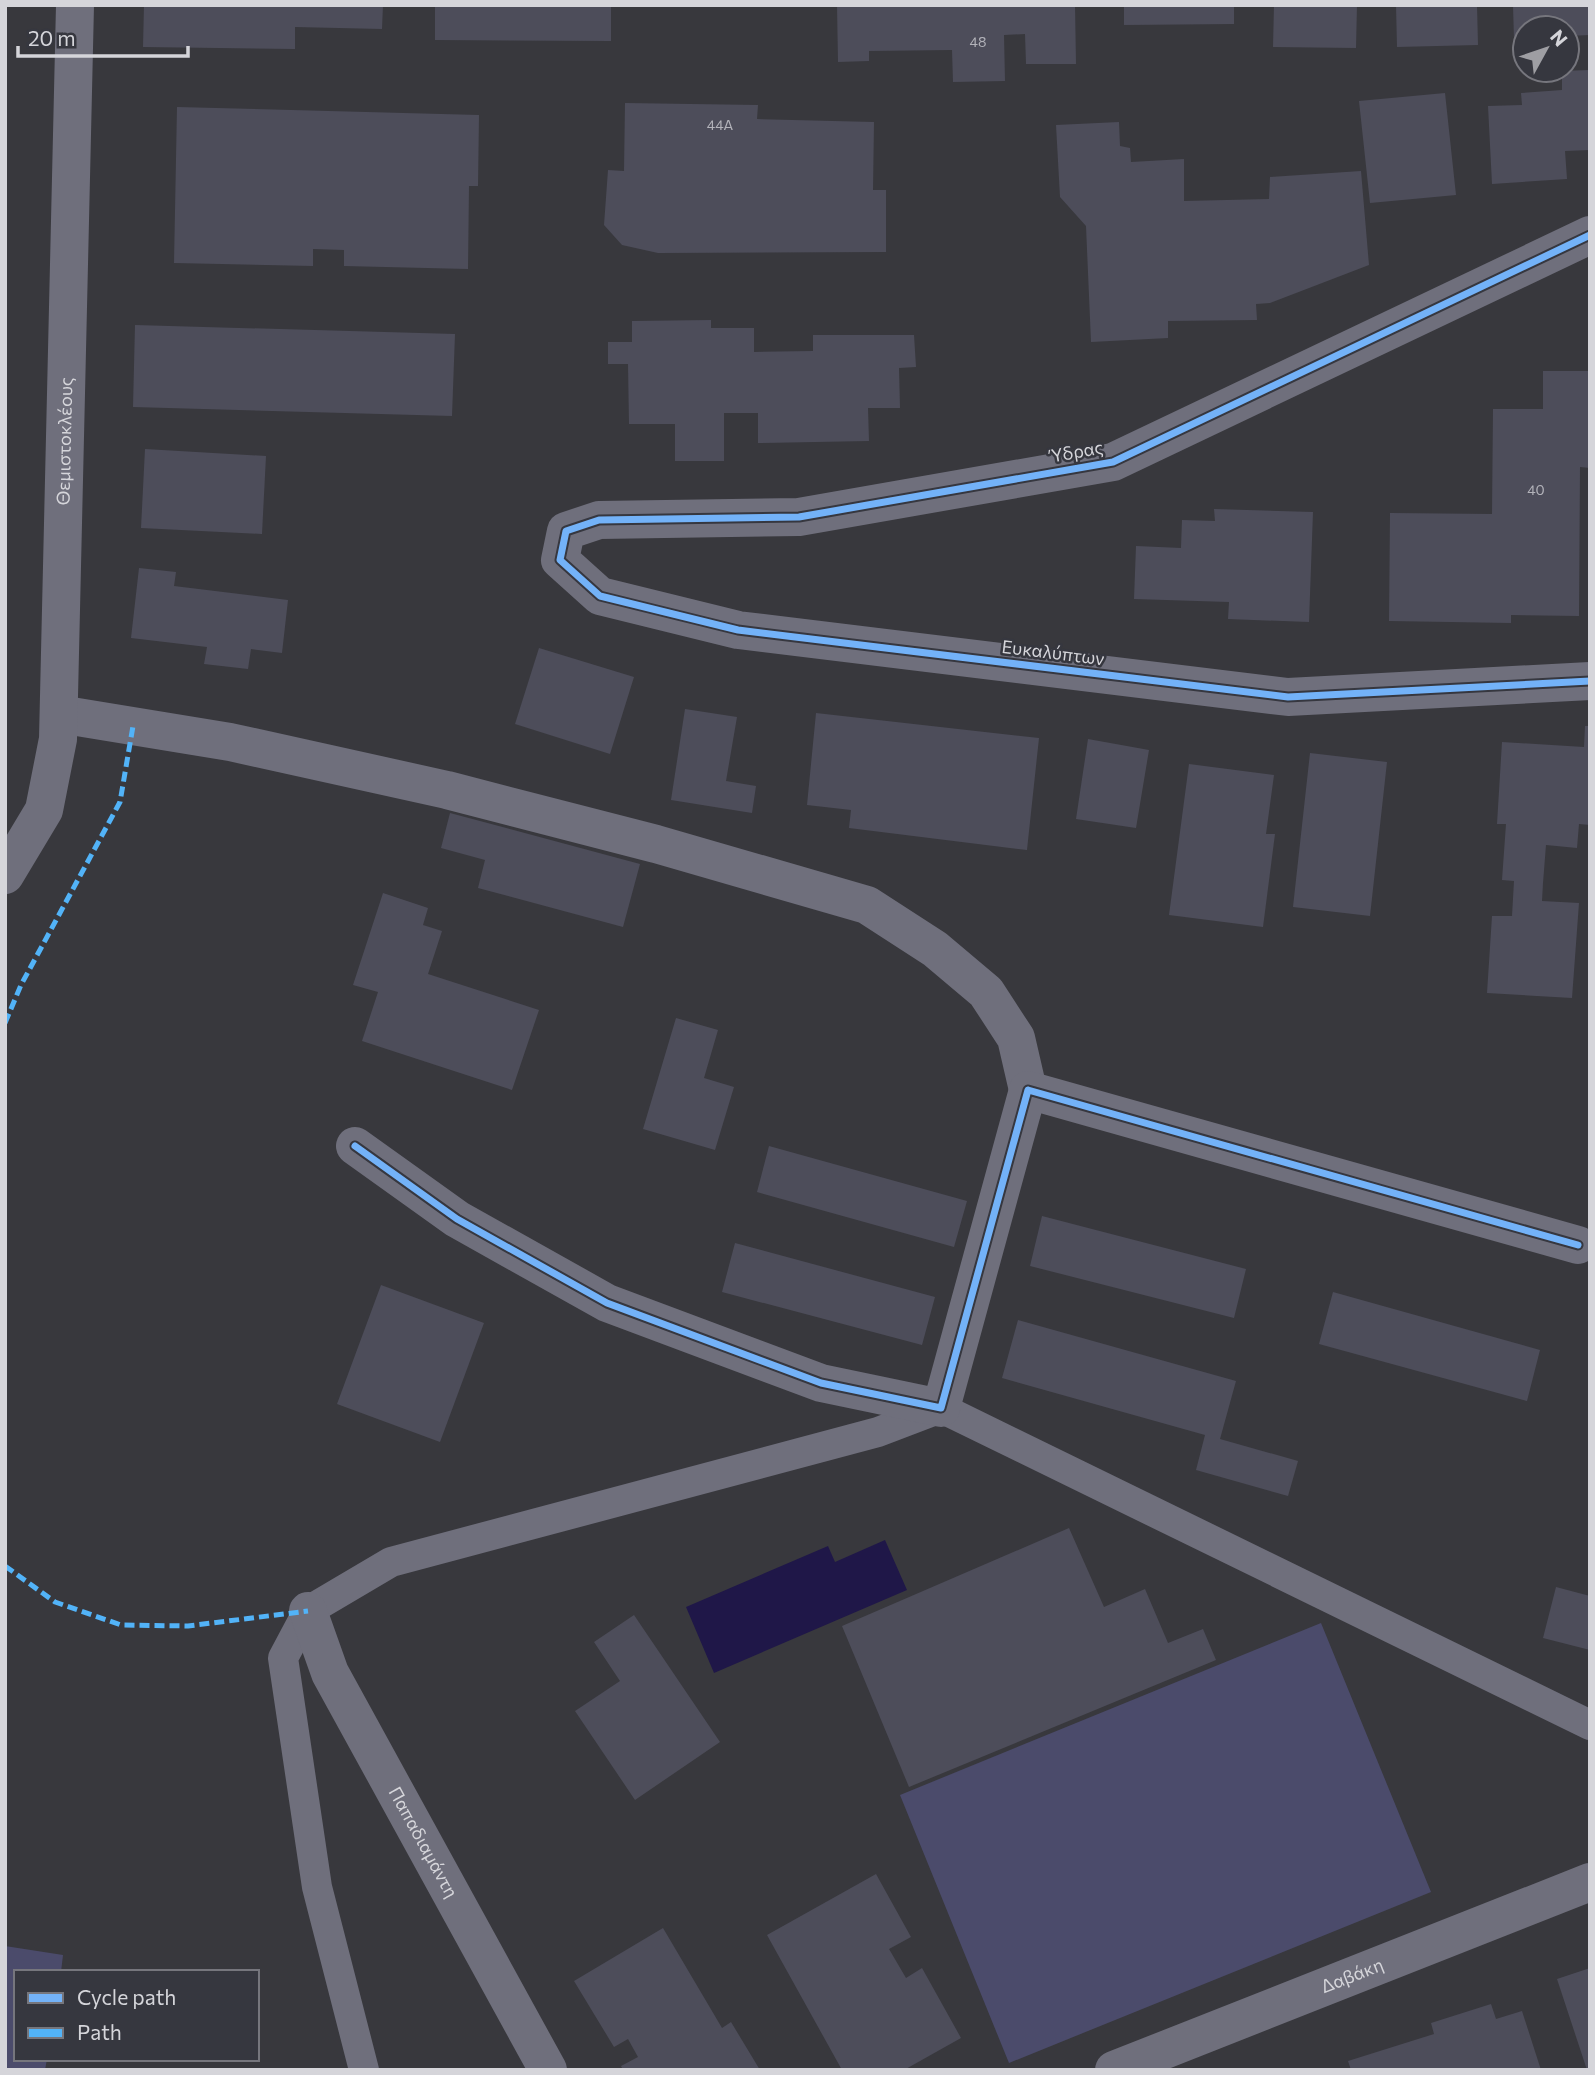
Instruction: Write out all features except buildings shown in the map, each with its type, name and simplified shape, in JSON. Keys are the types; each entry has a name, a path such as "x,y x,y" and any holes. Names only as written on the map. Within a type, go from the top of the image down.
{"street":[{"name":"Θεμιστοκλέους","path":"7,869 44,810 59,714 75,5"},
{"name":"Ύδρας","path":"566,531 599,520 799,517 1113,461 1590,234"},
{"name":"Ευκαλύπτων","path":"566,531 560,561 600,596 738,630 1288,697 1590,681"},
{"path":"59,714 230,742 447,790 656,844 867,905 935,949 986,992 1017,1038 1028,1090 941,1408 821,1383 607,1303 457,1219 355,1146"},
{"path":"1028,1090 1578,1245"},
{"name":"Παπαδιαμάντη","path":"308,1611 330,1673 548,2070"},
{"name":"Δαβάκη","path":"1114,2070 1590,1882"}],"lane":[{"path":"364,2070 317,1887 283,1658 308,1611 391,1562 878,1432 941,1408 1590,1725"}],"shaded area":[{"path":"885,1540 907,1590 714,1673 686,1607 828,1546 835,1562"},
{"path":"1321,1623 1431,1892 1009,2063 900,1795"},
{"path":"5,1946 63,1955 61,1970 14,1970 14,2061 47,2061 45,2070 5,2070"}],"marked path":[{"path":"5,1023 21,985 120,802 133,726"},
{"path":"5,1566 55,1602 121,1625 188,1626 308,1611"}],"cycle path":[{"path":"1590,235 1113,462 799,517 599,520 566,531 560,560 600,596 738,630 1288,697 1590,681"},
{"path":"355,1146 457,1219 607,1303 821,1383 941,1408 1028,1090 1578,1245"}]}
